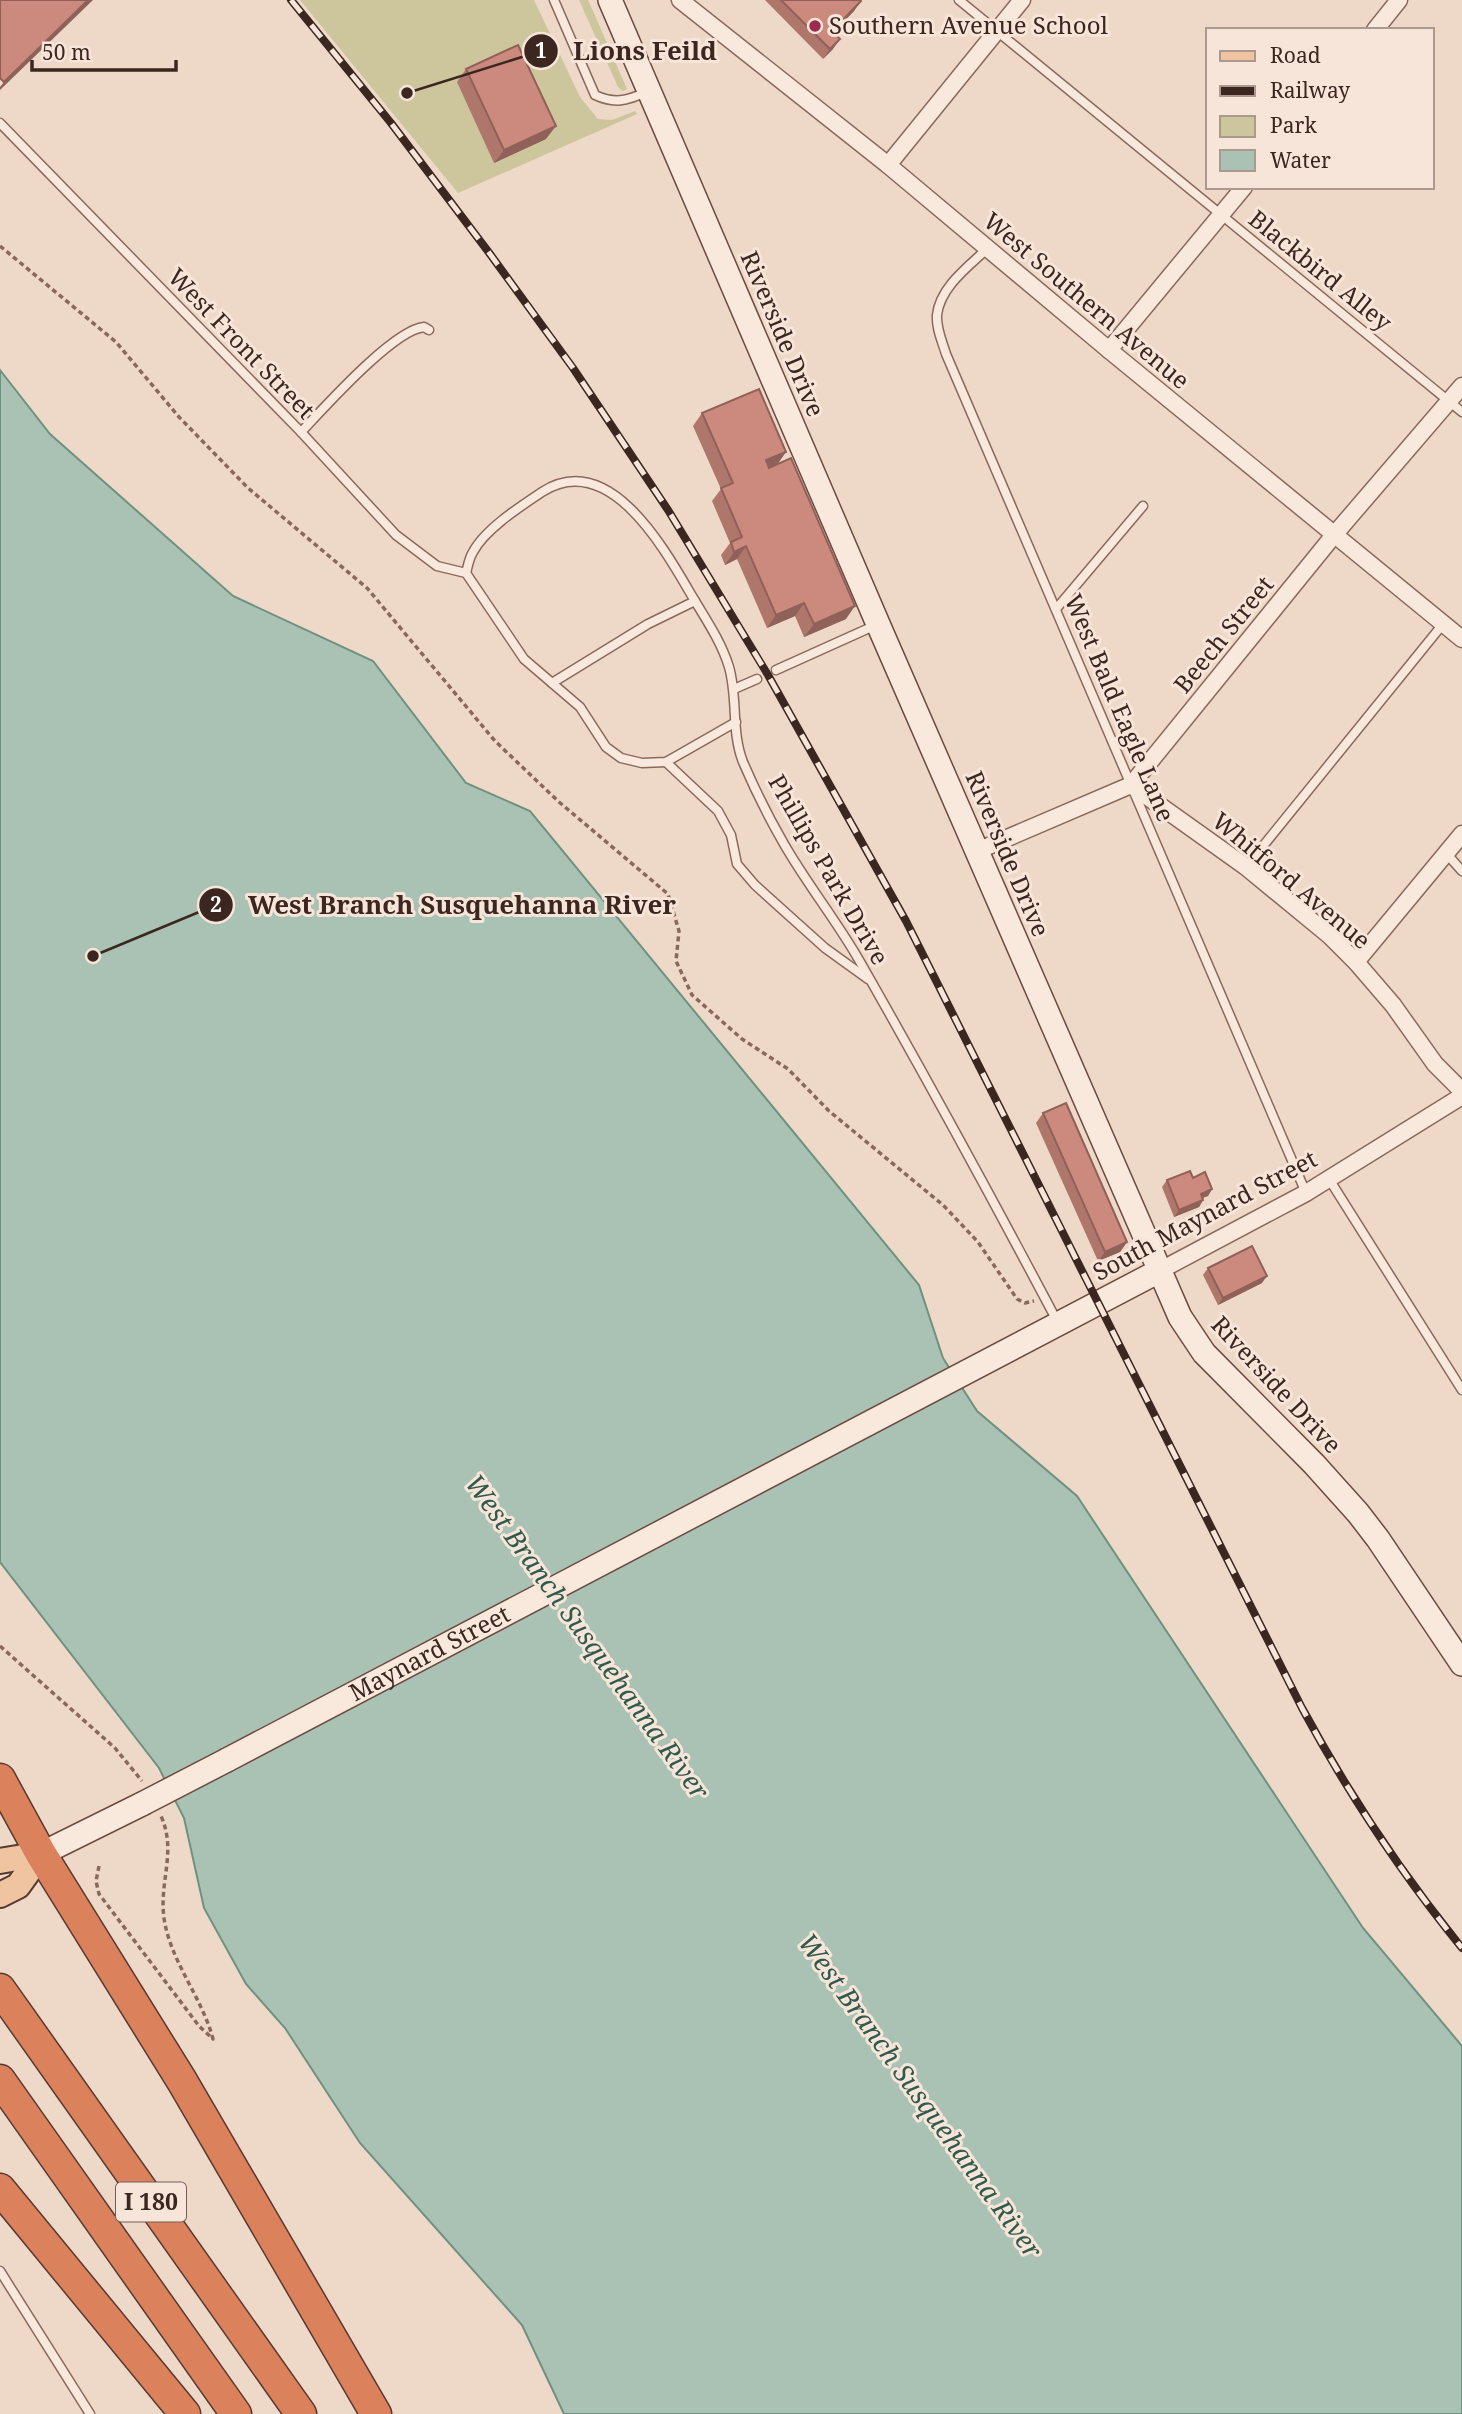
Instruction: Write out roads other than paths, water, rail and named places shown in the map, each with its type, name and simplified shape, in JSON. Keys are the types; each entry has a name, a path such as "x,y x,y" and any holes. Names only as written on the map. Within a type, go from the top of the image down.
{"highway":[{"path":"0,1779 41,1854 183,2081 376,2414"},
{"name":"I 180","path":"0,1989 301,2414"},
{"name":"I 180","path":"0,2080 236,2414"},
{"path":"0,2189 185,2414"}],"main road":[{"name":"Riverside Drive","path":"610,0 1180,1317 1204,1353 1314,1464 1358,1513 1462,1664"},
{"name":"South Maynard Street","path":"968,1372 1159,1271"},
{"name":"Maynard Street","path":"0,1861 41,1854 968,1372"},
{"name":"Maynard Street","path":"0,1895 18,1886 41,1854"}],"street":[{"name":"West Southern Avenue","path":"680,0 888,165 1109,351 1462,639"},
{"path":"888,165 1022,0"},
{"path":"1377,28 1399,0"},
{"path":"1109,351 1242,189"},
{"name":"Beech Street","path":"977,851 1130,785 1334,535 1456,407 1462,386"},
{"name":"Whitford Avenue","path":"1130,785 1246,867 1329,936 1356,962 1393,1005 1435,1065 1462,1094"},
{"path":"1356,962 1462,834"},
{"name":"South Maynard Street","path":"1159,1271 1306,1193 1462,1094"}],"lane":[{"path":"554,0 595,95 615,103 649,90"},
{"name":"Blackbird Alley","path":"959,0 1456,407"},
{"name":"West Front Street","path":"0,123 300,432 396,535 438,566 466,573"},
{"name":"West Bald Eagle Lane","path":"988,248 956,278 943,298 937,314 938,330 946,354 1306,1193"},
{"path":"300,432 375,356 410,331 424,327 429,330"},
{"name":"Phillips Park Drive","path":"466,573 474,549 522,505 553,485 566,481 597,485 615,495 641,519 678,571 728,665 734,690 737,743 743,762 784,844 870,981 1006,1223 1058,1324"},
{"path":"1056,610 1143,506"},
{"path":"466,573 524,659 580,707 606,747 621,758 642,762 666,762 736,722"},
{"path":"552,683 648,624 695,601"},
{"path":"776,670 878,624"},
{"path":"1246,867 1443,624"},
{"path":"734,690 757,679"},
{"path":"666,762 718,811 731,835 737,864 755,885 825,948 870,981"},
{"path":"1446,853 1462,871"},
{"path":"1329,1179 1462,1391"},
{"path":"0,2271 90,2414"}],"water":[{"path":"0,370 50,434 233,596 373,661 466,783 530,811 919,1285 943,1358 977,1411 1077,1496 1363,1928 1462,2046 1462,2414 564,2414 522,2325 360,2143 285,2028 246,1984 204,1908 184,1818 159,1768 0,1562"}],"railway":[{"path":"291,0 391,123 573,368 668,510 768,675 906,921 1302,1708 1376,1832 1462,1948"}],"place":[{"name":"Southern Avenue School","path":"815,26"},
{"name":"Lions Feild","path":"407,93"},
{"name":"West Branch Susquehanna River","path":"93,956"}]}
